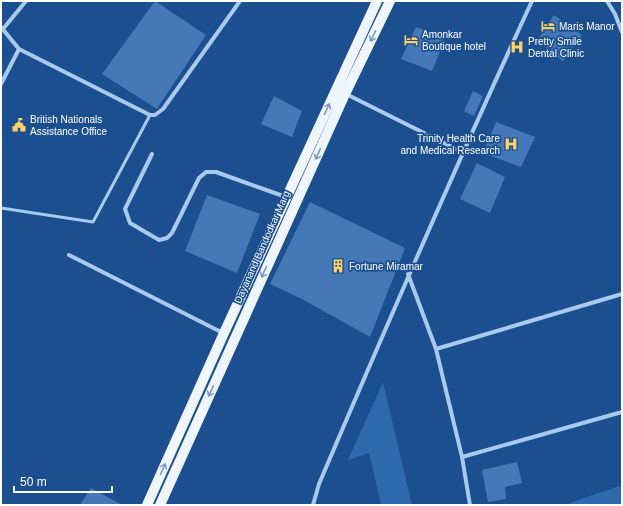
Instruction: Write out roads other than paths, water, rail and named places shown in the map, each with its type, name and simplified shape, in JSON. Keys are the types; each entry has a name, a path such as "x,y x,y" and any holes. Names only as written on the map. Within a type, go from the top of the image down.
{"main road":[{"name":"Dayanand Bandodkar Marg","path":"147,505 224,333 377,1"},
{"name":"Dayanand Bandodkar Marg","path":"160,505 345,94 390,1"}],"street":[{"path":"26,1 2,28 19,49 150,115 155,115 163,109 240,1"},
{"path":"313,505 322,477 408,274 462,152 532,1"},
{"path":"606,1 615,14 622,32"},
{"path":"1,84 19,49"},
{"path":"345,94 462,152"},
{"path":"152,154 125,209 130,222 159,240 167,238 172,233 200,178 206,172 216,172 286,198"},
{"path":"69,255 224,333"},
{"path":"408,274 436,349 462,457 470,505"},
{"path":"436,349 622,294"},
{"path":"462,457 622,412"}],"lane":[{"path":"1,208 93,222 150,115"}],"place":[{"name":"Maris Manor","path":"548,26"},
{"name":"Amonkar Boutique hotel","path":"411,40"},
{"name":"Pretty Smile Dental Clinic","path":"517,47"},
{"name":"British Nationals Assistance Office","path":"19,125"},
{"name":"Trinity Health Care and Medical Research","path":"511,144"},
{"name":"Fortune Miramar","path":"338,266"}]}
